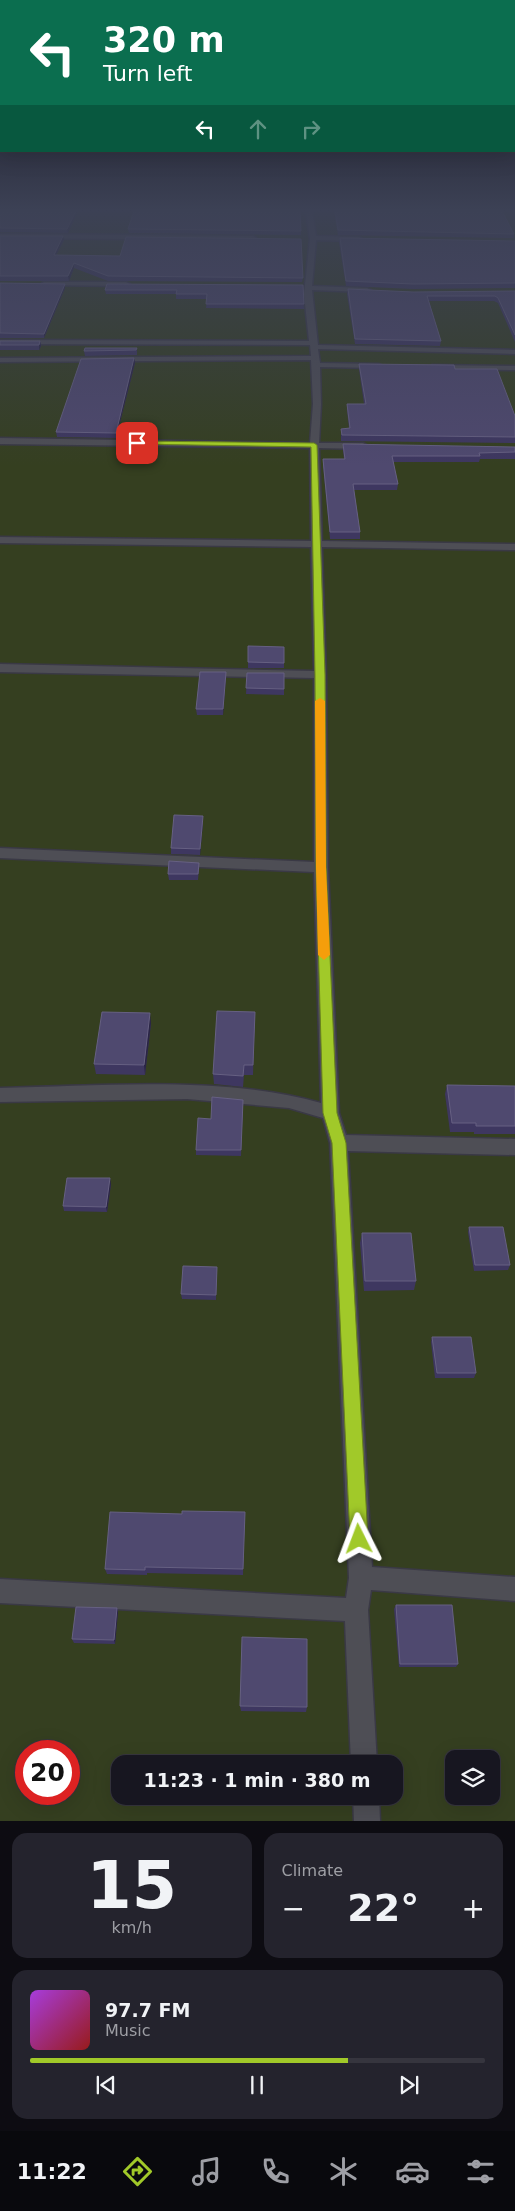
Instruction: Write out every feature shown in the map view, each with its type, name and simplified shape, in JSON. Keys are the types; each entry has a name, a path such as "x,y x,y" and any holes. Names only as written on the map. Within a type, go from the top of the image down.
{"lane":[{"path":"306,296 316,362 317,404 314,445 320,675 321,867 330,1113 339,1143 361,1578 356,1610 364,1755"},
{"path":"0,342 314,345 515,352"},
{"path":"0,360 316,362 386,366"},
{"path":"425,367 515,368"},
{"path":"0,441 372,446"},
{"path":"0,540 515,547"},
{"path":"0,668 320,675"},
{"path":"0,853 321,867"},
{"path":"0,1095 187,1092 289,1101 330,1113"},
{"path":"339,1143 515,1147"},
{"path":"361,1578 515,1590"},
{"path":"0,1591 356,1610"},
{"path":"366,1805 367,1821"}],"green space":[{"path":"0,296 515,296 515,1821 0,1821"}],"building":[{"path":"0,296 60,296 44,334 0,333"},
{"path":"207,296 304,296 304,304 206,304"},
{"path":"349,296 515,296 515,335 498,298 495,296 427,296 441,341 355,339"},
{"path":"0,341 40,341 39,345 0,345"},
{"path":"85,348 137,348 136,350 84,351"},
{"path":"134,358 116,433 56,432 81,359"},
{"path":"359,364 454,365 455,369 497,369 515,416 515,437 342,435 341,429 350,428 347,404 366,404"},
{"path":"343,444 515,447 515,452 479,453 480,456 392,456 398,484 353,484 360,532 330,532 323,459 345,459"},
{"path":"248,646 284,647 284,663 248,662"},
{"path":"200,672 226,672 223,709 196,709"},
{"path":"247,673 284,673 284,689 246,688"},
{"path":"174,815 203,816 200,849 171,848"},
{"path":"169,861 199,863 198,874 168,874"},
{"path":"217,1011 255,1012 253,1065 244,1065 243,1076 213,1074"},
{"path":"102,1012 150,1013 144,1065 94,1064"},
{"path":"447,1085 515,1086 515,1126 476,1126 476,1123 452,1123"},
{"path":"212,1097 243,1100 241,1150 196,1150 198,1118 211,1119"},
{"path":"67,1178 110,1178 106,1207 63,1206"},
{"path":"469,1227 503,1227 510,1265 475,1265"},
{"path":"362,1233 411,1233 416,1281 365,1281"},
{"path":"183,1266 217,1267 216,1295 181,1294"},
{"path":"432,1337 471,1337 476,1373 437,1373"},
{"path":"182,1511 245,1512 243,1569 145,1567 145,1570 105,1569 110,1512 182,1514"},
{"path":"396,1605 452,1605 458,1664 400,1664"},
{"path":"76,1607 117,1608 114,1640 72,1639"},
{"path":"242,1637 307,1639 307,1707 240,1706"}],"slow traffic":[{"path":"320,701 321,867 324,955"}],"route":[{"path":"137,443 314,445 320,675 321,867 330,1113 339,1143 359,1539"}]}
